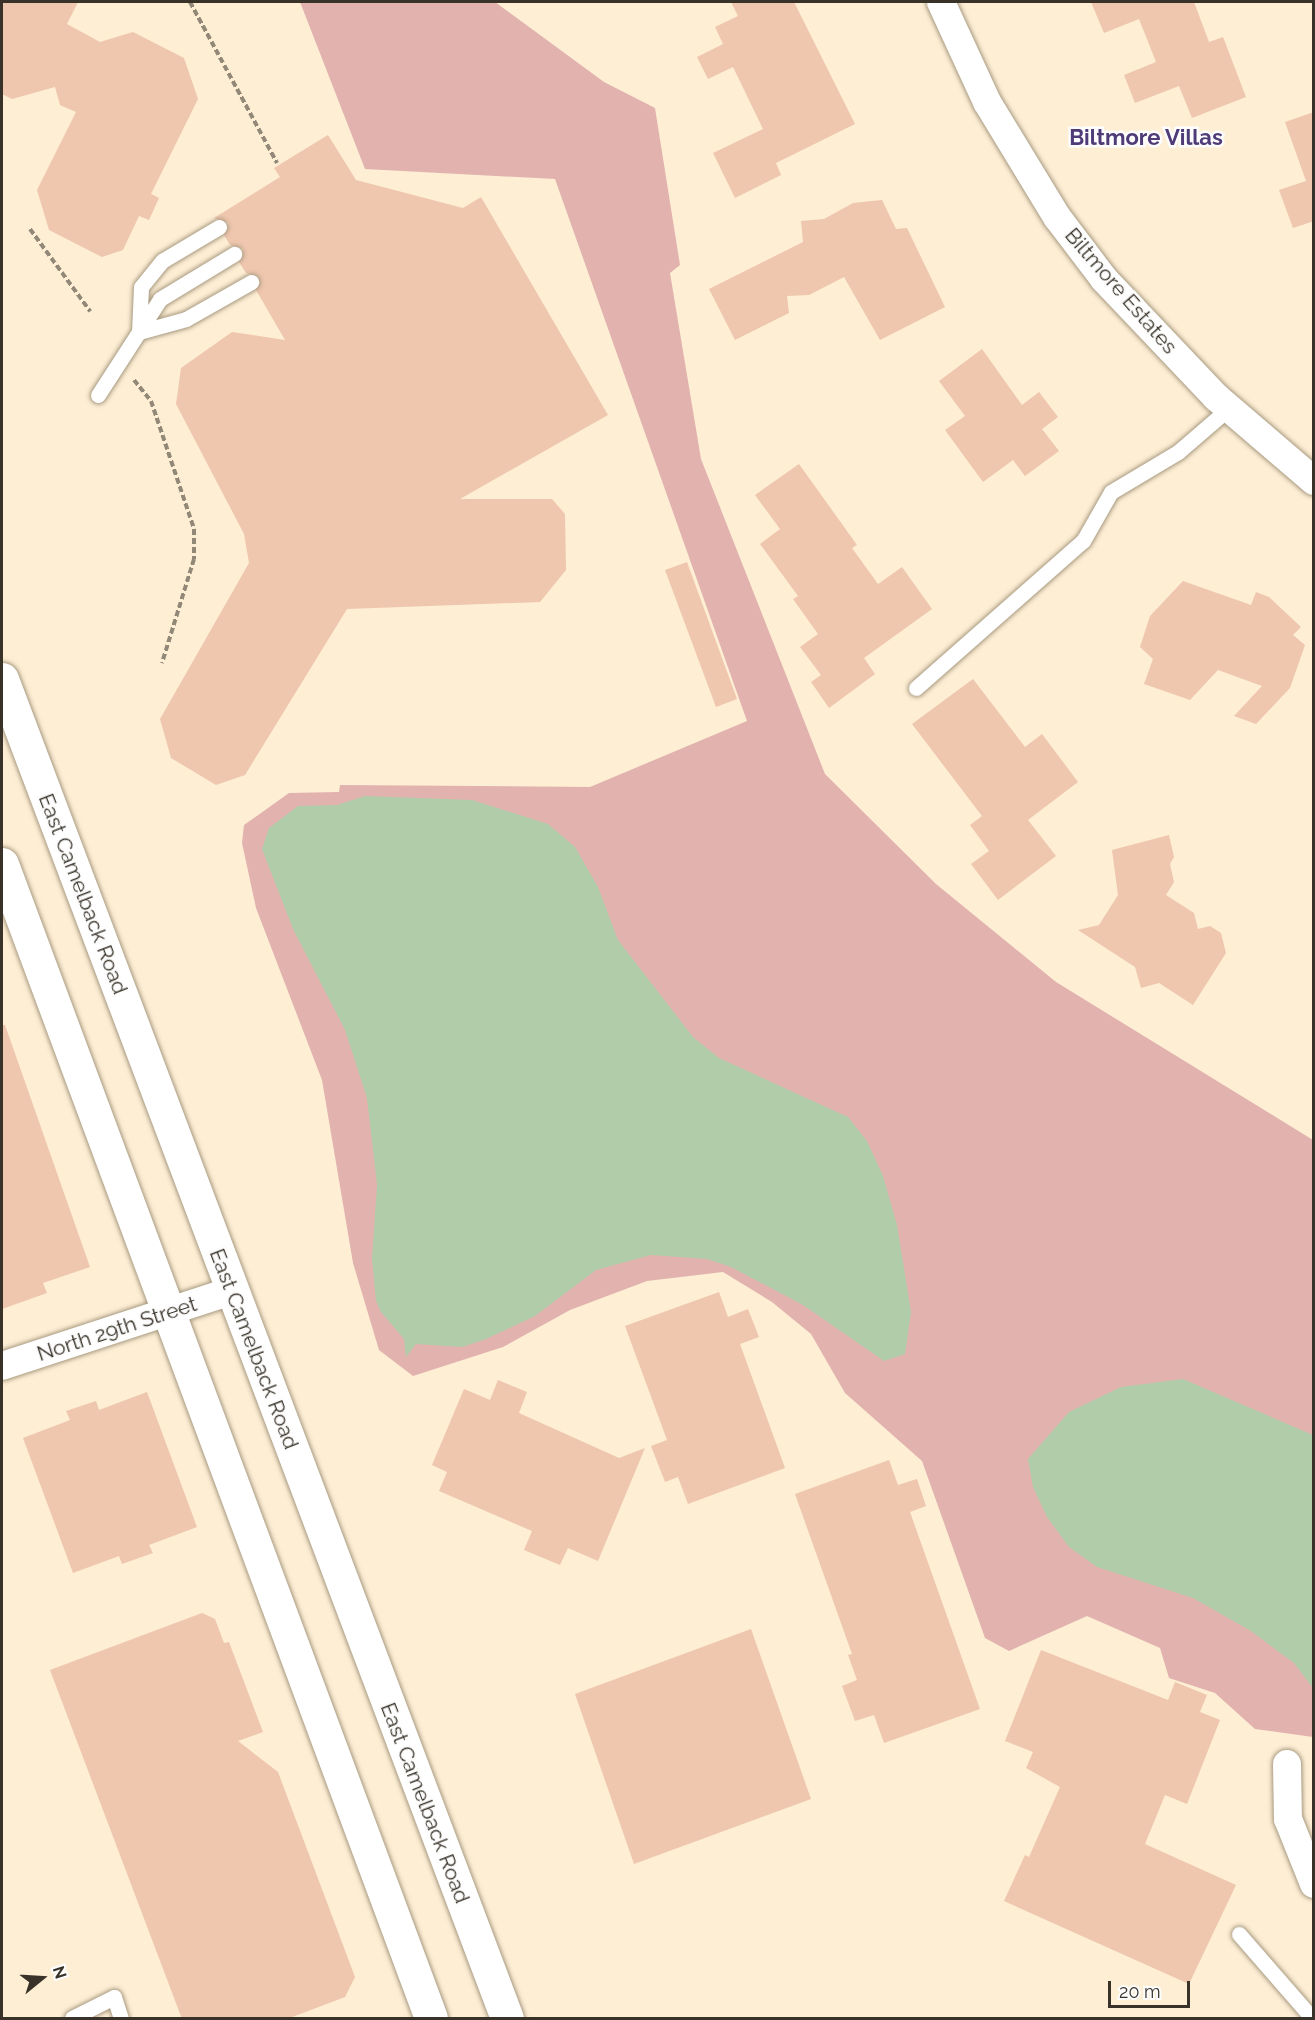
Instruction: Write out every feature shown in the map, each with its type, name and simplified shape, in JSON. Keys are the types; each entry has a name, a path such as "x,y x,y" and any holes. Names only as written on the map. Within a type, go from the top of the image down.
{"main road":[{"name":"East Camelback Road","path":"2,679 507,2019"},
{"path":"2,864 431,2019"}],"street":[{"name":"Biltmore Estates","path":"941,2 987,102 1057,217 1104,279 1229,408 1314,481"},
{"name":"North 29th Street","path":"2,1366 168,1314 232,1291"},
{"path":"1287,1764 1288,1820 1314,1884"}],"lane":[{"path":"139,332 141,287 162,261 219,227"},
{"path":"98,395 160,299 234,254"},
{"path":"139,332 186,320 251,282"},
{"path":"916,688 1083,541 1112,492 1178,452 1229,408"},
{"path":"1239,1934 1312,2019"},
{"path":"72,2019 114,1997 122,2019"}],"path":[{"path":"190,2 277,163"},
{"path":"30,229 90,311"},
{"path":"134,380 151,401 195,529 194,559 162,663"}],"shaded area":[{"path":"300,2 495,2 604,82 655,108 680,265 670,273 701,459 825,774 936,884 1056,982 1313,1140 1313,1737 1255,1729 1215,1693 1169,1678 1160,1648 1087,1616 1009,1651 985,1638 922,1461 845,1393 811,1334 772,1302 723,1272 647,1281 570,1310 503,1347 413,1376 379,1350 353,1263 322,1080 256,908 242,843 244,825 289,793 339,792 340,785 590,787 747,721 555,179 365,169"},
{"path":"365,796 472,800 548,824 575,847 598,887 618,940 693,1037 719,1058 848,1117 867,1141 883,1176 897,1225 911,1312 905,1354 884,1361 803,1305 731,1267 707,1259 651,1255 596,1270 535,1316 486,1339 462,1347 416,1344 406,1357 404,1339 381,1312 376,1301 372,1259 377,1185 367,1098 345,1030 293,929 262,849 269,828 298,806 337,805"},
{"path":"1183,1379 1313,1435 1313,1688 1294,1663 1251,1631 1193,1598 1097,1567 1069,1547 1047,1517 1033,1487 1028,1459 1069,1412 1121,1387"}],"building":[{"path":"2,2 78,2 67,24 100,42 133,32 184,58 198,99 151,194 159,198 149,220 139,216 123,250 102,257 49,230 37,190 76,112 60,105 55,87 12,99 2,94"},
{"path":"731,2 794,2 855,124 776,163 781,175 735,198 713,153 763,129 733,67 708,79 697,57 723,44 715,27 738,16"},
{"path":"1091,2 1194,2 1209,42 1223,37 1246,97 1192,118 1179,86 1135,103 1124,75 1156,62 1139,19 1104,33"},
{"path":"1314,112 1314,221 1293,228 1279,190 1306,181 1285,122"},
{"path":"328,135 356,180 463,208 481,197 608,415 460,499 552,499 565,514 566,570 540,602 347,609 245,775 216,785 171,758 160,719 249,563 244,534 176,404 181,368 232,332 285,340 256,290 259,277 246,273 239,262 243,249 230,245 224,235 228,223 214,218 280,177 274,168"},
{"path":"882,200 896,229 907,228 945,307 880,340 844,277 809,295 787,296 789,313 735,340 709,289 803,242 801,221 824,219 853,203"},
{"path":"982,349 1022,405 1039,392 1058,417 1042,429 1059,451 1025,476 1013,460 983,482 945,430 965,416 939,381"},
{"path":"799,464 857,545 852,548 878,584 902,567 932,609 864,658 875,674 829,708 811,682 821,675 800,647 818,634 793,599 798,596 760,544 780,529 755,495"},
{"path":"687,562 737,699 716,707 665,570"},
{"path":"1183,581 1251,605 1256,592 1269,597 1301,627 1293,635 1305,645 1290,688 1256,724 1234,716 1262,686 1218,670 1190,700 1144,684 1153,659 1140,647 1150,616"},
{"path":"973,679 1025,747 1042,734 1078,782 1028,820 1056,856 998,900 971,864 989,851 970,825 982,816 912,724"},
{"path":"1169,835 1174,857 1170,864 1174,882 1166,895 1194,913 1198,929 1210,926 1221,933 1226,953 1193,1005 1159,983 1141,988 1135,967 1078,930 1099,925 1118,895 1112,850"},
{"path":"2,1025 5,1025 90,1267 43,1283 47,1293 2,1309"},
{"path":"719,1292 728,1317 748,1309 759,1337 740,1344 785,1468 688,1504 678,1477 665,1482 651,1446 667,1440 625,1326"},
{"path":"498,1380 527,1392 519,1413 619,1458 645,1448 598,1561 568,1548 560,1565 524,1550 532,1531 439,1491 447,1472 432,1465 464,1389 490,1400"},
{"path":"147,1392 197,1527 149,1545 153,1553 122,1564 119,1556 73,1573 23,1438 70,1420 66,1411 96,1401 99,1410"},
{"path":"889,1460 898,1485 917,1479 926,1506 910,1512 980,1709 884,1743 874,1715 855,1721 842,1686 857,1680 848,1655 852,1654 795,1494"},
{"path":"202,1613 215,1619 224,1643 229,1642 263,1732 238,1741 278,1772 355,1977 345,1997 287,2019 182,2019 50,1670"},
{"path":"751,1629 811,1799 634,1864 575,1694"},
{"path":"1041,1650 1168,1700 1175,1682 1207,1695 1200,1712 1220,1720 1187,1804 1165,1795 1145,1844 1236,1885 1189,1984 1004,1901 1025,1855 1029,1857 1060,1787 1026,1768 1033,1752 1005,1741"}],"district":[{"name":"Biltmore Villas","path":"1146,138"}]}
